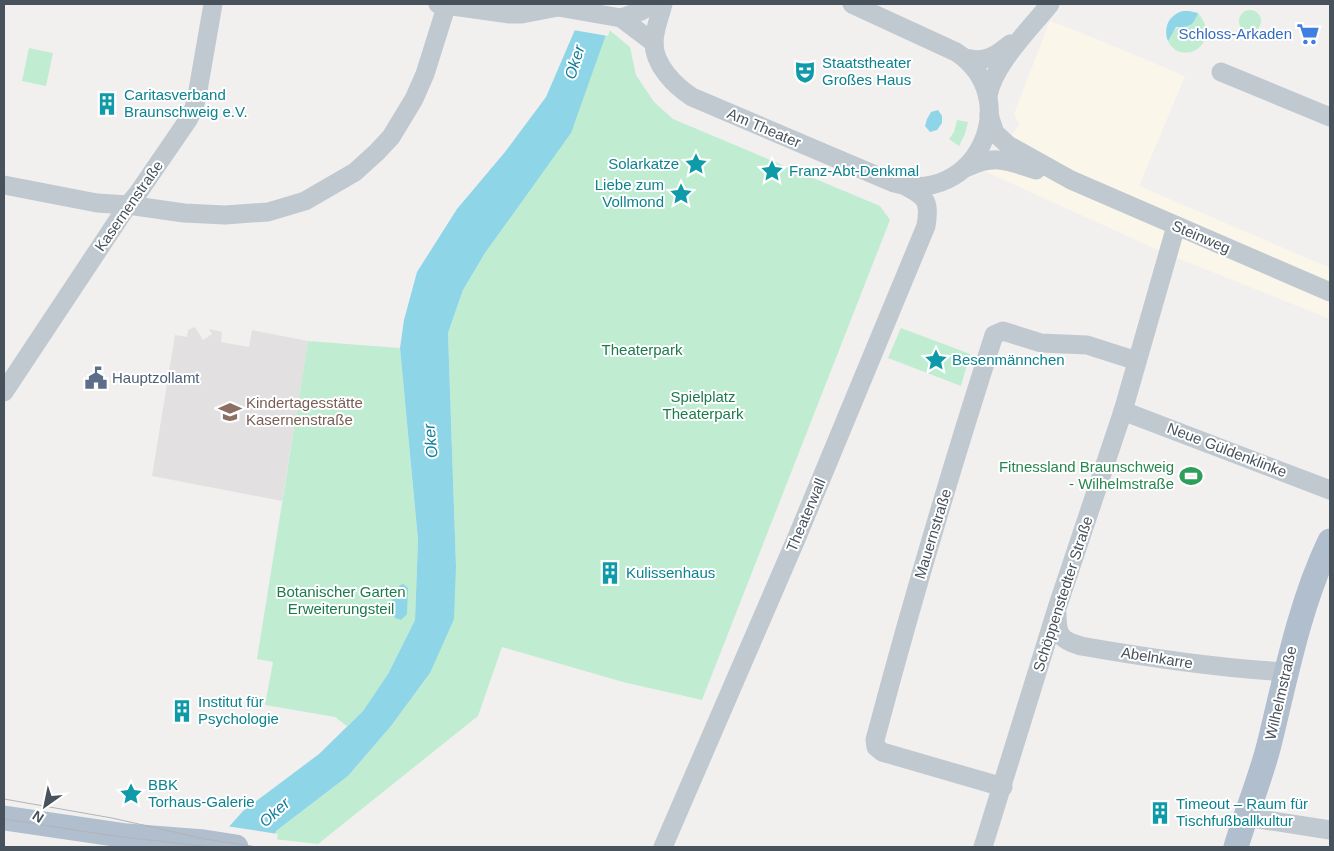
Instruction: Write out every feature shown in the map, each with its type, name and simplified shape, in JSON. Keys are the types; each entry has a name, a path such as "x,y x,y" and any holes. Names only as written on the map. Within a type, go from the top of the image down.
{"main road":[{"name":"Wilhelmstraße","path":"1236,847 1269,745 1297,627 1314,576 1330,541"},
{"path":"4,800 109,819 204,842"},
{"path":"4,818 127,836 204,842 236,847"}],"street":[{"name":"Kasernenstraße","path":"4,392 128,205 188,120 194,108 213,4"},
{"path":"4,185 97,203 225,216 268,212 305,202 355,172 378,152 391,137 414,99 425,74 444,4 510,14 522,14 555,5 621,18 654,44 663,4"},
{"path":"621,18 641,12 654,4"},
{"name":"Am Theater","path":"654,44 660,63 666,73 682,90 692,97 824,154 907,187 928,185 947,180 968,167 982,147 989,115 988,96 980,76 965,58 940,44 852,4"},
{"path":"988,96 991,81 1002,63 1050,4"},
{"path":"965,58 977,61 989,58 1036,22"},
{"path":"1221,72 1330,118"},
{"name":"Steinweg","path":"989,115 994,133 1008,145 1071,180 1330,292"},
{"name":"Steinweg","path":"968,167 982,161 1001,159 1071,180"},
{"name":"Am Theater","path":"926,202 940,182"},
{"path":"907,187 919,193 926,202"},
{"name":"Theaterwall","path":"663,847 787,560 926,226 926,202"},
{"name":"Schöppenstedter Straße","path":"984,847 1058,608 1123,411 1176,226"},
{"name":"Mauernstraße","path":"1003,787 882,752 876,747 875,740 907,621 994,335 1003,331 1041,343 1087,345 1137,361"},
{"name":"Neue Güldenklinke","path":"1123,411 1330,490"},
{"name":"Abelnkarre","path":"1058,608 1057,625 1060,636 1067,642 1176,662 1286,672"},
{"path":"1246,817 1330,830"}],"shaded area":[{"path":"1050,21 1185,76 1139,186 1330,268 1330,319 1167,254 982,170 1020,125 1014,114"},
{"name":"Kindertagesstätte Kasernenstraße","path":"195,327 203,340 212,334 209,329 222,332 221,342 249,347 252,330 308,341 282,501 152,476 175,335 187,337 188,330"}],"green space":[{"path":"1250,10 1258,13 1261,21 1258,29 1250,32 1242,29 1239,21 1242,13"},
{"path":"1198,13 1205,24 1206,34 1203,43 1198,49 1190,52 1174,49 1168,41 1172,33 1178,28 1190,26"},
{"name":"Theaterpark","path":"608,29 630,47 636,75 654,102 673,119 880,206 890,220 702,700 623,682 502,647 478,716 318,844 274,839 276,831 348,776 391,726 430,673 456,566 448,333 463,290 485,253 570,131"},
{"path":"29,48 53,53 46,86 22,81"},
{"path":"957,120 968,122 959,146 949,139 954,132"},
{"path":"901,328 970,354 961,386 888,358"},
{"name":"Botanischer Garten Erweiterungsteil","path":"308,341 400,348 418,541 415,620 388,674 363,711 347,726 335,717 265,705 273,662 257,659"}],"water":[{"path":"1183,11 1198,13 1190,25 1176,27 1168,41 1166,31 1168,22 1174,15"},
{"name":"Oker","path":"577,25 608,29 571,133 485,253 463,290 448,333 456,566 454,619 430,673 391,726 348,776 276,831 274,839 227,829 243,811 319,754 363,711 388,674 415,620 418,540 400,348 404,320 417,272 457,209 505,152 546,97"},
{"path":"938,110 942,116 942,123 937,130 930,132 925,126 927,119 931,112"},
{"path":"403,584 408,588 407,614 401,620 395,618 392,604 396,589"}],"pier":[{"path":"579,4 617,4 608,36 573,30"},
{"path":"226,826 278,834 275,847 219,847"}],"tram line":[{"path":"4,799 112,818 205,839 257,847"},
{"path":"4,819 114,836 211,847"}],"place":[{"name":"Schloss-Arkaden","path":"1308,34"},
{"name":"Staatstheater Großes Haus","path":"805,72"},
{"name":"Caritasverband Braunschweig e.V.","path":"107,104"},
{"name":"Solarkatze","path":"696,164"},
{"name":"Franz-Abt-Denkmal","path":"772,171"},
{"name":"Liebe zum Vollmond","path":"681,194"},
{"name":"Besenmännchen","path":"936,360"},
{"name":"Hauptzollamt","path":"96,378"},
{"name":"Kindertagesstätte Kasernenstraße","path":"230,412"},
{"name":"Fitnessland Braunschweig - Wilhelmstraße","path":"1191,476"},
{"name":"Kulissenhaus","path":"610,573"},
{"name":"Institut für Psychologie","path":"182,711"},
{"name":"BBK Torhaus-Galerie","path":"131,794"},
{"name":"Timeout – Raum für Tischfußballkultur","path":"1160,813"}],"park label":[{"name":"Spielplatz Theaterpark","path":"703,406"}]}
